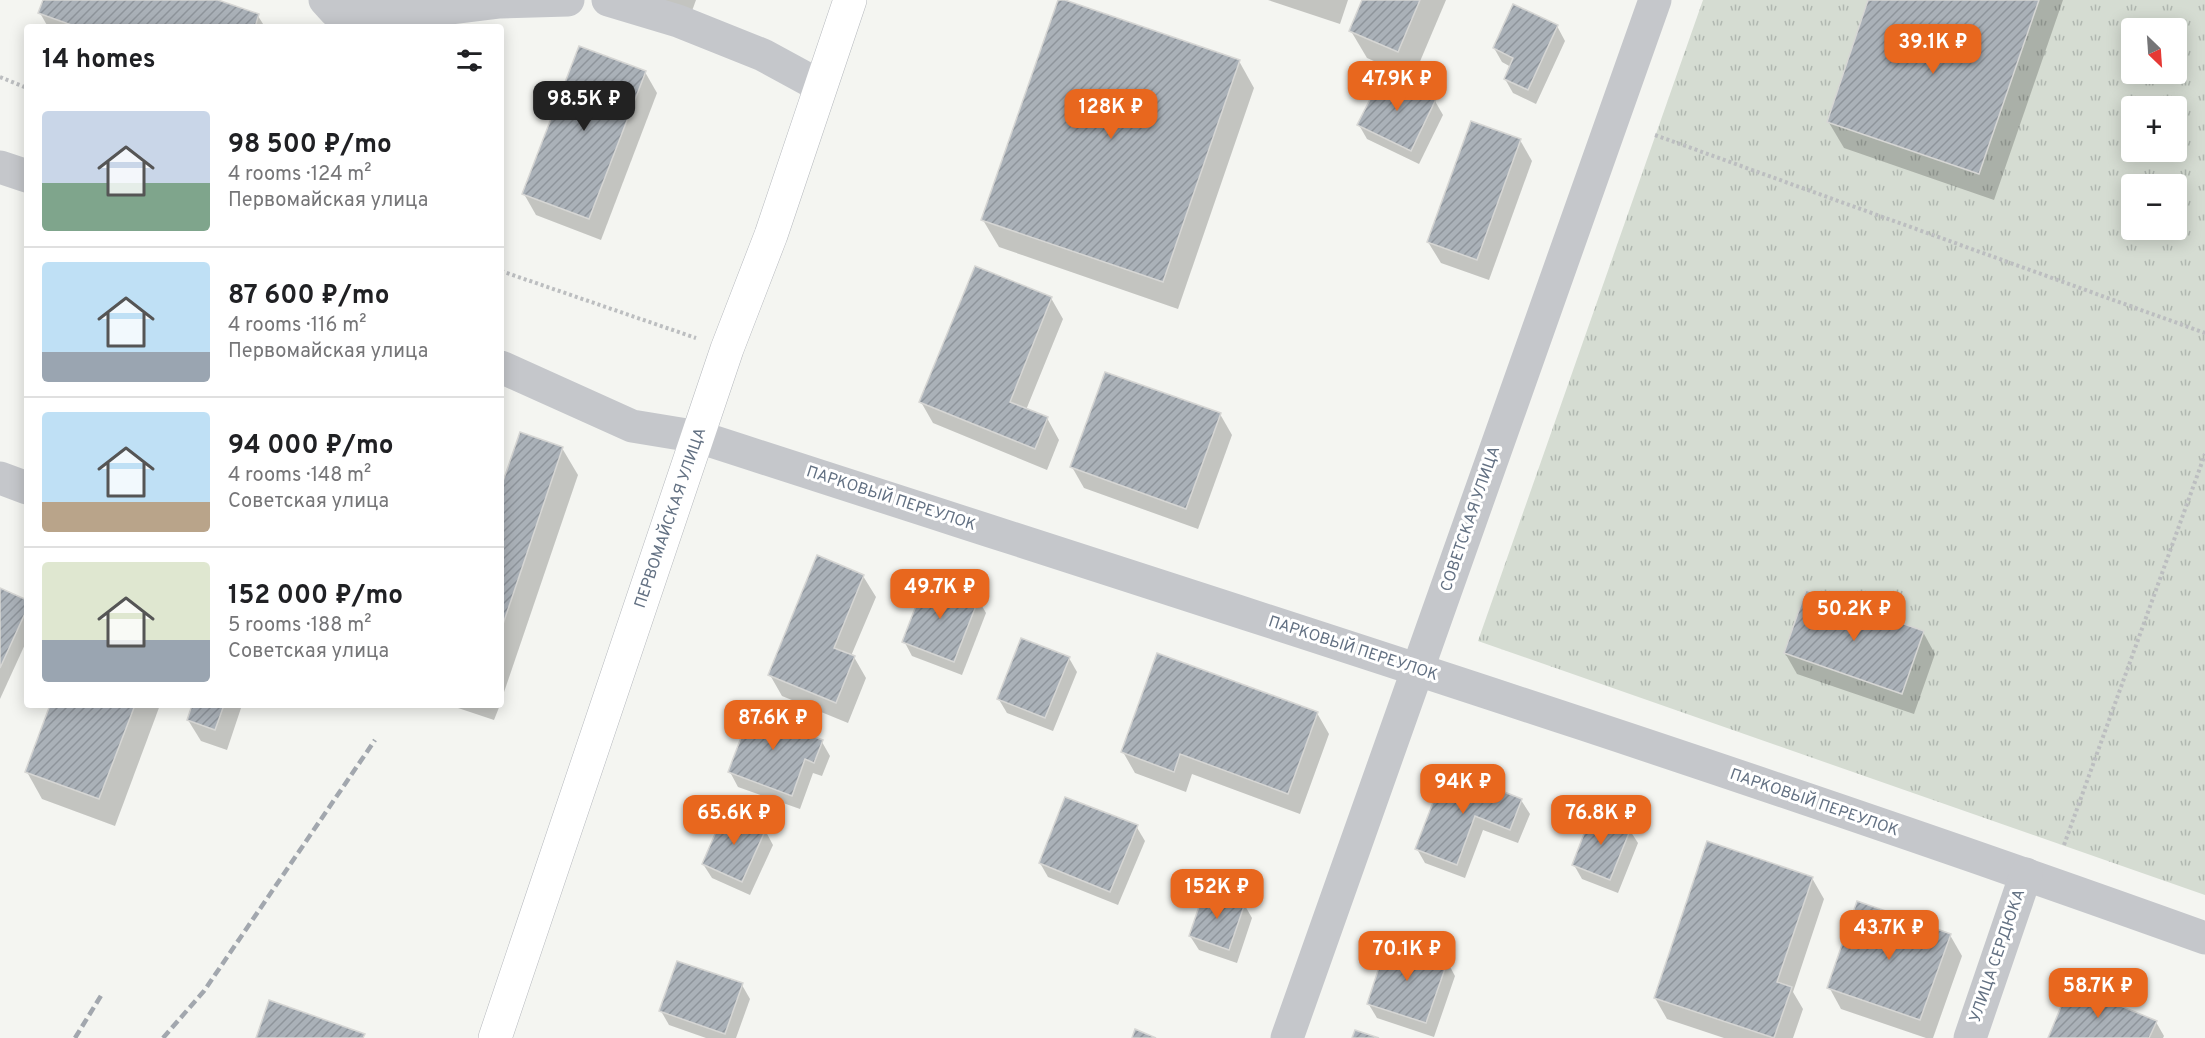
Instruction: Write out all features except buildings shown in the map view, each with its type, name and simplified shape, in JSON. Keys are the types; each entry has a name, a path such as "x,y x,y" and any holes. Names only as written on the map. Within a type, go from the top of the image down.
{"main road":[{"name":"ПЕРВОМАЙСКАЯ УЛИЦА","path":"495,1038 728,349 771,235 850,0"}],"street":[{"path":"325,0 335,11 387,16 500,2 568,0"},
{"path":"608,0 678,21 764,55 820,86"},
{"name":"СОВЕТСКАЯ УЛИЦА","path":"1287,1038 1654,0"},
{"path":"0,167 24,175"},
{"name":"ПАРКОВЫЙ ПЕРЕУЛОК","path":"504,368 632,426 699,436 1418,670 2026,874 2205,938"},
{"path":"0,478 24,487"},
{"name":"УЛИЦА СЕРДЮКА","path":"1970,1038 2026,874"}],"path":[{"path":"0,77 24,87"},
{"path":"1655,135 2205,333"},
{"path":"504,273 728,349"},
{"path":"2064,845 2205,454"}],"green space":[{"path":"1703,0 2205,0 2205,895 1478,641"}],"railway":[{"path":"163,1038 204,991 375,740"},
{"path":"75,1038 102,994"}]}
